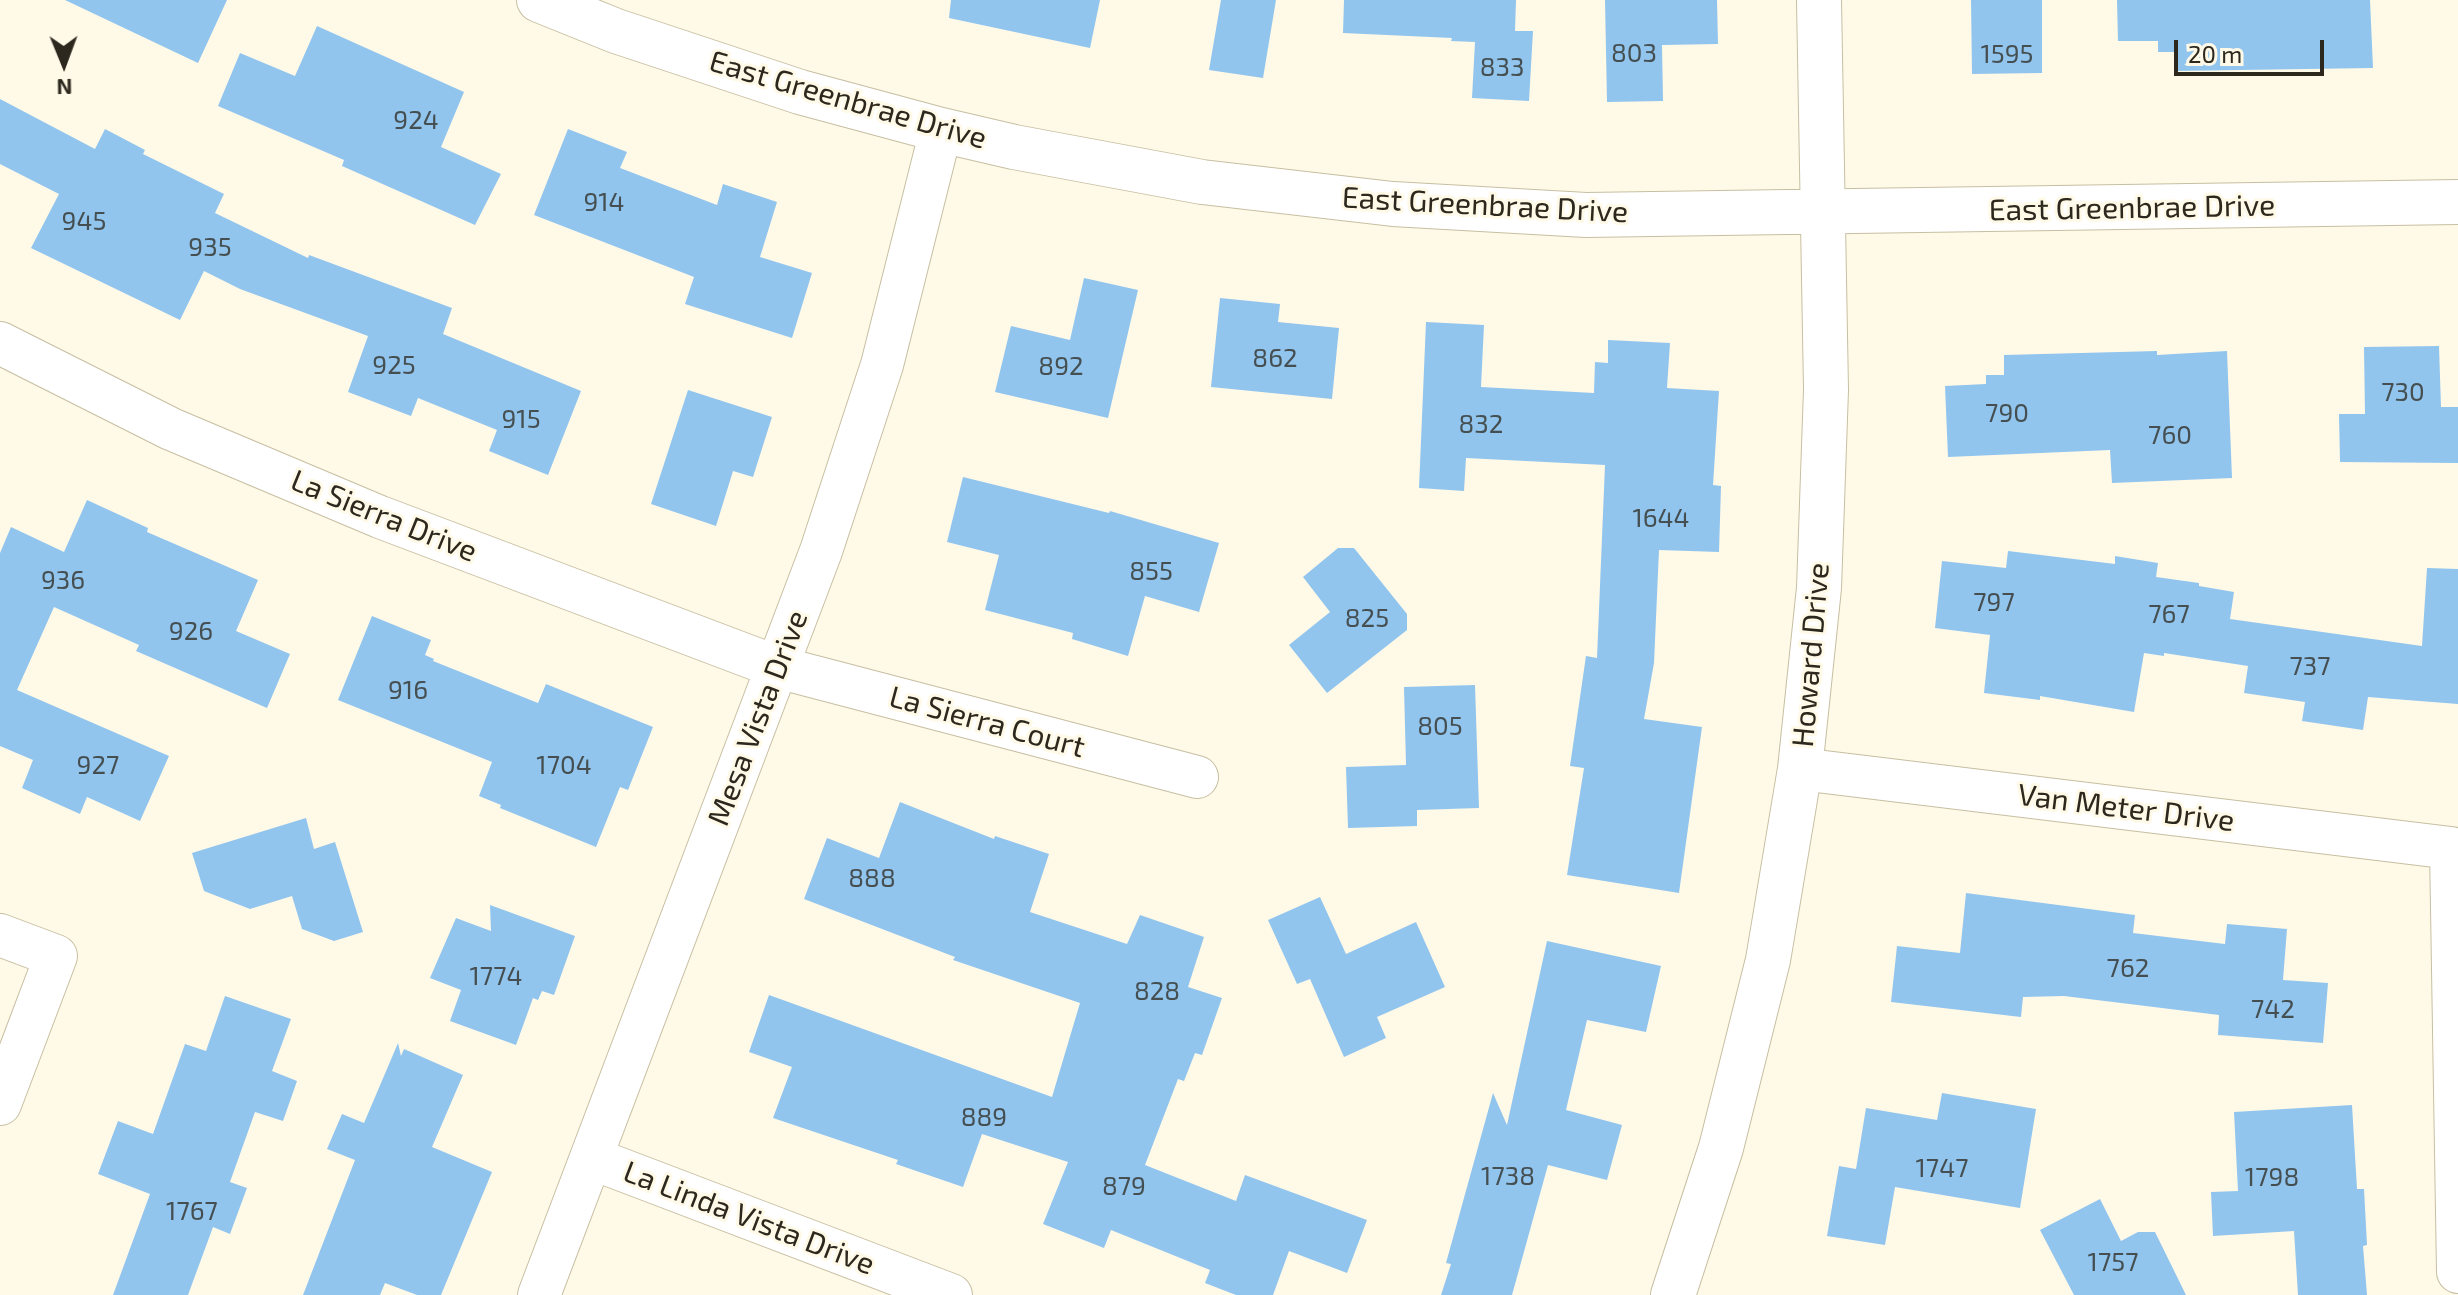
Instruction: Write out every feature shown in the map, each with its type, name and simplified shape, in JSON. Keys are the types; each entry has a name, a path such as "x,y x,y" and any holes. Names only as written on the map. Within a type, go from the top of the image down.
{"street":[{"name":"East Greenbrae Drive","path":"539,0 616,31 800,92 941,130 1014,147 1202,182 1393,204 1586,215 2458,202"},
{"name":"Howard Drive","path":"1673,1295 1721,1148 1768,960 1800,769 1819,588 1826,390 1819,0"},
{"name":"Mesa Vista Drive","path":"539,1295 821,551 882,365 941,130"},
{"name":"La Sierra Drive","path":"0,343 171,429 366,511 777,667"},
{"name":"La Sierra Court","path":"777,667 1197,777"},
{"name":"Van Meter Drive","path":"1800,769 2451,848 2458,1272"},
{"path":"0,935 56,956 0,1104"},
{"name":"La Linda Vista Drive","path":"591,1158 951,1295"}],"building":[{"path":"65,0 227,0 198,63"},
{"path":"951,0 1100,0 1090,48 949,18"},
{"path":"1221,0 1276,0 1263,78 1209,70"},
{"path":"1344,0 1516,0 1515,31 1533,31 1529,101 1472,98 1475,42 1451,41 1452,38 1343,33"},
{"path":"1605,0 1717,0 1718,44 1662,45 1663,101 1607,102"},
{"path":"1971,0 2042,0 2042,73 1972,74"},
{"path":"2117,0 2370,0 2373,68 2174,71 2175,52 2158,52 2158,41 2118,41"},
{"path":"317,26 464,92 441,147 501,174 475,225 342,166 344,160 218,106 240,53 295,76"},
{"path":"0,99 95,149 105,129 145,150 143,154 224,194 215,213 308,258 309,255 452,308 443,334 581,391 548,475 489,451 497,430 418,398 411,416 348,392 368,336 240,289 204,271 180,320 31,248 59,194 0,164"},
{"path":"568,129 627,152 620,168 717,205 723,184 777,202 760,257 812,273 792,338 685,304 694,277 534,215"},
{"path":"1084,278 1138,290 1108,418 995,392 1011,326 1070,340"},
{"path":"1220,298 1280,304 1278,322 1339,328 1332,399 1211,387"},
{"path":"1426,322 1484,325 1481,387 1594,393 1595,362 1608,363 1608,340 1670,343 1667,388 1719,391 1713,485 1721,486 1719,552 1659,550 1654,663 1644,719 1702,727 1679,893 1567,875 1584,768 1570,766 1586,656 1597,658 1605,465 1466,458 1464,491 1419,488"},
{"path":"2439,346 2441,407 2458,407 2458,463 2340,462 2339,414 2365,414 2364,347"},
{"path":"2157,351 2157,355 2227,351 2232,478 2112,483 2110,450 1948,457 1945,386 1986,384 1986,375 2004,375 2004,355"},
{"path":"688,390 772,417 753,477 733,471 716,526 651,504"},
{"path":"963,477 1110,511 1219,543 1199,612 1145,596 1128,656 1072,639 1073,633 985,610 999,555 947,542"},
{"path":"87,500 148,528 147,532 258,580 236,631 290,654 267,708 136,651 139,645 54,607 17,690 169,756 140,821 87,797 80,814 22,788 33,760 0,746 0,553 11,527 64,552"},
{"path":"1338,548 1354,548 1407,614 1407,630 1327,693 1289,645 1330,612 1303,577"},
{"path":"2008,551 2115,564 2115,556 2158,563 2156,577 2234,592 2230,619 2422,646 2427,568 2458,569 2458,704 2368,697 2363,730 2302,721 2305,702 2244,693 2248,666 2164,653 2164,656 2144,653 2134,712 2040,696 2040,700 1984,693 1990,635 1935,628 1942,561 2006,568"},
{"path":"372,616 431,640 425,655 433,661 538,703 546,684 653,727 628,790 620,787 596,847 500,808 501,805 479,796 492,762 338,700"},
{"path":"1475,685 1479,808 1417,810 1417,826 1348,828 1346,767 1406,765 1404,687"},
{"path":"900,802 994,839 995,836 1049,854 1030,912 1127,944 1140,915 1204,937 1188,987 1222,998 1202,1055 1195,1053 1184,1081 1178,1079 1145,1165 1236,1201 1245,1175 1367,1220 1347,1273 1289,1251 1273,1295 1236,1295 1205,1283 1210,1270 1111,1230 1104,1248 1043,1224 1068,1162 982,1134 963,1187 896,1164 898,1160 773,1118 792,1067 749,1052 769,995 1052,1097 1080,1003 953,960 955,957 804,899 827,838 879,858"},
{"path":"306,818 314,849 335,842 363,932 334,941 302,929 292,896 250,909 204,891 192,853"},
{"path":"1966,893 2135,915 2133,933 2225,944 2227,924 2287,929 2283,980 2328,983 2323,1043 2218,1035 2219,1015 2064,996 2023,997 2021,1017 1891,1002 1897,946 1960,953"},
{"path":"1320,897 1346,954 1416,922 1445,987 1377,1017 1386,1038 1344,1057 1310,979 1297,984 1268,920"},
{"path":"490,905 575,936 554,995 542,991 538,1000 533,998 516,1045 450,1021 461,990 430,978 456,918 491,931"},
{"path":"1547,941 1661,966 1646,1032 1587,1020 1566,1110 1622,1125 1607,1180 1548,1165 1512,1295 1441,1295 1451,1264 1446,1263 1493,1093 1507,1125"},
{"path":"225,996 291,1019 272,1071 297,1081 283,1121 255,1112 230,1182 247,1188 230,1234 213,1227 188,1295 113,1295 150,1194 98,1174 118,1121 153,1134 185,1044 206,1051"},
{"path":"398,1043 401,1056 404,1049 463,1075 432,1147 492,1172 441,1295 417,1295 385,1283 380,1295 303,1295 355,1160 327,1149 342,1114 364,1123"},
{"path":"1942,1093 2036,1109 2020,1208 1895,1187 1885,1245 1827,1236 1839,1166 1856,1169 1866,1108 1937,1120"},
{"path":"2352,1105 2357,1189 2364,1189 2367,1245 2363,1246 2367,1295 2298,1295 2294,1231 2213,1236 2211,1192 2238,1191 2234,1112"},
{"path":"2100,1199 2121,1241 2138,1232 2155,1232 2186,1295 2074,1295 2040,1230"}]}
